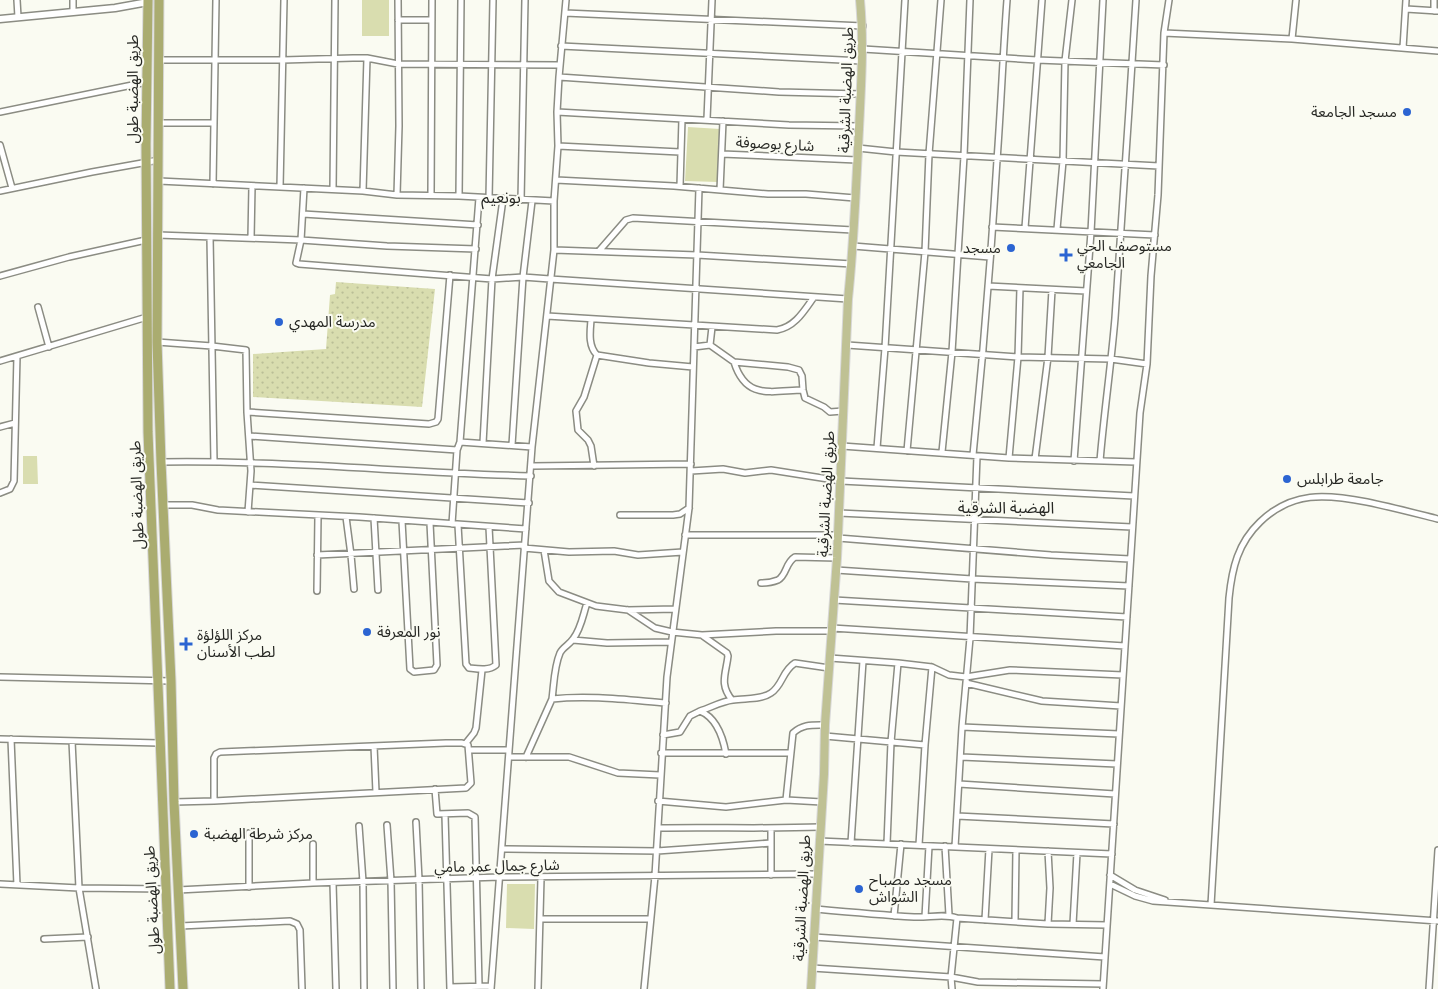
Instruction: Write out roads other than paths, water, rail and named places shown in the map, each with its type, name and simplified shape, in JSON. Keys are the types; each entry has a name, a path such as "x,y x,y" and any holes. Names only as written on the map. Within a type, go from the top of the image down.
{"highway":[{"name":"طريق الهضبة طول","path":"159,0 157,342 174,802 183,988"},
{"name":"طريق الهضبة طول","path":"148,1 146,317 151,527 170,989"}],"main road":[{"name":"طريق الهضبة الشرقية","path":"811,989 825,725 837,558 848,300 852,264 861,94 863,49 860,0"}],"street":[{"path":"17,0 18,17"},
{"path":"73,0 74,11"},
{"path":"213,184 216,0"},
{"path":"280,187 284,0"},
{"path":"333,190 335,0"},
{"path":"397,195 398,0"},
{"path":"431,195 432,0"},
{"path":"459,196 461,0"},
{"path":"490,198 493,0"},
{"path":"520,200 525,0"},
{"path":"445,815 450,988 491,987 532,447 554,250 554,201 558,146 558,77 566,0"},
{"path":"707,119 712,0"},
{"path":"877,448 885,348 905,0"},
{"path":"907,451 925,252 929,154 941,0"},
{"path":"942,452 952,352 964,156 970,0"},
{"path":"956,847 962,727 970,638 976,487 975,456 998,157 1002,57 1007,0"},
{"path":"1025,228 1042,0"},
{"path":"1057,229 1063,161 1065,61 1072,0"},
{"path":"1074,460 1091,232 1103,0"},
{"path":"1100,461 1122,234 1136,0"},
{"path":"812,968 951,977 978,982 1103,987 1136,462 1147,364 1159,166 1164,33 1168,0"},
{"path":"1292,39 1296,0"},
{"path":"1403,48 1406,0"},
{"path":"1406,9 1436,11 1434,0"},
{"path":"0,19 114,8 148,1"},
{"path":"565,13 862,26"},
{"path":"398,20 432,20"},
{"path":"1164,33 1292,39 1438,51"},
{"path":"561,46 862,61"},
{"path":"863,49 1037,60 1164,65"},
{"path":"158,60 215,61 367,58 398,64 559,65"},
{"path":"363,191 367,58"},
{"path":"558,77 709,88 861,94"},
{"path":"0,112 146,82"},
{"path":"557,112 789,125 859,126"},
{"path":"680,186 682,119"},
{"path":"720,190 723,121"},
{"path":"158,122 214,123"},
{"path":"0,145 12,188"},
{"path":"558,146 680,152"},
{"path":"858,148 929,154 1159,166"},
{"name":"شارع بوصوفة","path":"722,154 857,160"},
{"path":"0,191 159,160"},
{"path":"556,180 855,198"},
{"path":"158,181 363,191 397,195 554,201"},
{"path":"251,238 252,186"},
{"path":"304,188 301,240 296,264 492,279 550,278 848,300"},
{"path":"644,989 657,851 661,753 671,642 689,508 699,188"},
{"path":"479,198 454,498 466,664 469,668 482,670 494,667 496,664 489,527"},
{"path":"482,444 492,279 503,199"},
{"path":"512,445 523,277 532,201"},
{"path":"303,214 478,225"},
{"path":"599,252 630,218 853,230"},
{"path":"992,227 1155,235"},
{"path":"158,234 476,249"},
{"path":"210,237 214,461"},
{"path":"0,276 69,257 146,240"},
{"path":"852,246 990,257"},
{"path":"554,250 697,255 852,264"},
{"path":"247,412 429,424 436,422 438,419 450,275"},
{"path":"988,286 1086,292"},
{"path":"1010,458 1018,357 1020,288"},
{"path":"1035,459 1048,357 1052,290"},
{"path":"546,316 766,330 783,329 799,317 814,297"},
{"path":"38,306 49,347"},
{"path":"0,361 146,317"},
{"path":"590,320 589,336 592,349 597,355 693,367"},
{"path":"710,345 712,327"},
{"path":"157,342 246,350 250,462 248,512"},
{"path":"694,347 710,345 734,362 788,367 798,370 802,376 806,400 824,407 829,412 844,411"},
{"path":"847,345 1018,357 1111,359 1147,364"},
{"path":"594,466 591,446 578,430 576,411 584,397 597,355"},
{"path":"0,493 10,489 14,481 17,356"},
{"path":"734,362 739,376 747,385 755,389 766,391 803,390"},
{"path":"0,427 15,423"},
{"path":"249,436 457,450"},
{"path":"460,442 532,447"},
{"path":"842,446 1010,458 1136,462"},
{"path":"161,462 250,462 456,474 531,476"},
{"path":"532,466 691,464"},
{"path":"691,471 723,469 745,473 771,470 841,481 1134,496"},
{"path":"250,485 529,503"},
{"path":"1211,905 1229,598 1234,564 1244,540 1265,518 1282,505 1298,499 1312,497 1339,497 1438,518"},
{"path":"163,505 192,505 218,510 374,518 526,529"},
{"path":"620,515 673,515 680,514 689,508"},
{"path":"839,513 1132,527"},
{"path":"317,591 318,516"},
{"path":"346,517 352,554 354,589"},
{"path":"374,518 378,590"},
{"path":"402,521 410,669 414,672 434,670 437,665 430,523"},
{"path":"685,535 838,536 1051,556 1130,559"},
{"path":"317,555 376,554 489,547 525,547 569,552 614,551 638,555 683,552"},
{"path":"544,550 549,581 559,592 596,606 628,610 675,609"},
{"path":"761,584 777,580 782,576 789,561 795,557 837,558"},
{"path":"836,570 972,579 1129,586"},
{"path":"834,600 1127,617"},
{"path":"526,757 552,699 560,654 563,648 573,640 579,630 587,603"},
{"path":"628,610 655,628 702,635 832,630 1125,646"},
{"path":"702,635 727,653 724,686 725,691 732,700"},
{"path":"573,640 607,643 671,642"},
{"path":"830,658 932,667 949,675 966,677 1010,670 1123,675"},
{"path":"851,843 863,661"},
{"path":"663,735 680,732 690,716 700,711 732,700 758,697 772,693 778,687 787,669 795,663 829,668"},
{"path":"887,844 891,742 898,663"},
{"path":"919,845 932,667"},
{"path":"214,800 214,758 220,752 466,743 476,728 482,670"},
{"path":"0,677 171,681"},
{"path":"966,683 1042,702 1121,706"},
{"path":"552,699 617,699 666,703"},
{"path":"700,711 706,714 719,730 726,754"},
{"path":"786,800 793,733 800,727 825,725"},
{"path":"962,727 1119,734"},
{"path":"825,736 925,744"},
{"path":"0,739 159,743"},
{"path":"11,739 17,885"},
{"path":"72,741 79,888 96,989"},
{"path":"174,802 466,788 471,783 469,750 466,743"},
{"path":"374,746 376,792"},
{"path":"469,750 509,750"},
{"path":"661,753 790,753"},
{"path":"509,757 569,757 618,773 660,775"},
{"path":"961,757 1117,764"},
{"path":"959,784 1115,794"},
{"path":"435,789 437,814 468,814 475,817 479,986"},
{"path":"658,801 726,807 786,800 822,802"},
{"path":"958,816 1114,824"},
{"path":"416,822 421,989"},
{"path":"388,825 393,989"},
{"path":"359,826 363,882 364,989"},
{"path":"658,828 717,827 771,829 820,827"},
{"path":"771,829 771,875"},
{"path":"249,833 249,887"},
{"path":"819,841 1112,854"},
{"path":"502,849 657,851 771,843"},
{"path":"313,844 313,883"},
{"path":"894,916 901,844"},
{"path":"925,917 929,846"},
{"path":"945,846 949,916"},
{"path":"985,920 988,849"},
{"path":"1015,921 1016,850"},
{"path":"1429,989 1435,920 1438,850"},
{"path":"1048,851 1050,888 1048,924"},
{"path":"1073,924 1077,853"},
{"name":"شارع جمال عمر مامي","path":"178,890 313,883 500,877 818,874"},
{"path":"1110,875 1136,890 1173,903"},
{"path":"538,989 541,878"},
{"path":"333,883 336,989"},
{"path":"0,884 79,888 165,889"},
{"path":"1110,884 1153,902 1435,920"},
{"path":"816,909 894,916 949,916 1048,924 1107,925"},
{"path":"540,919 650,918"},
{"path":"952,989 951,977 957,918"},
{"path":"180,926 290,922 297,924 300,930 302,989"},
{"path":"44,939 88,937"},
{"path":"814,937 1105,957"}],"place":[{"name":"مسجد الجامعة","path":"1407,112"},
{"name":"مسجد","path":"1011,248"},
{"name":"مستوصف الحي الجامعي","path":"1066,255"},
{"name":"مدرسة المهدي","path":"279,322"},
{"name":"جامعة طرابلس","path":"1287,479"},
{"name":"نور المعرفة","path":"367,632"},
{"name":"مركز اللؤلؤة لطب الأسنان","path":"186,644"},
{"name":"مركز شرطة الهضبة","path":"194,834"},
{"name":"مسجد مصباح الشواش","path":"859,889"}],"district":[{"name":"بونعيم","path":"501,197"},
{"name":"الهضبة الشرقية","path":"1006,507"}]}
